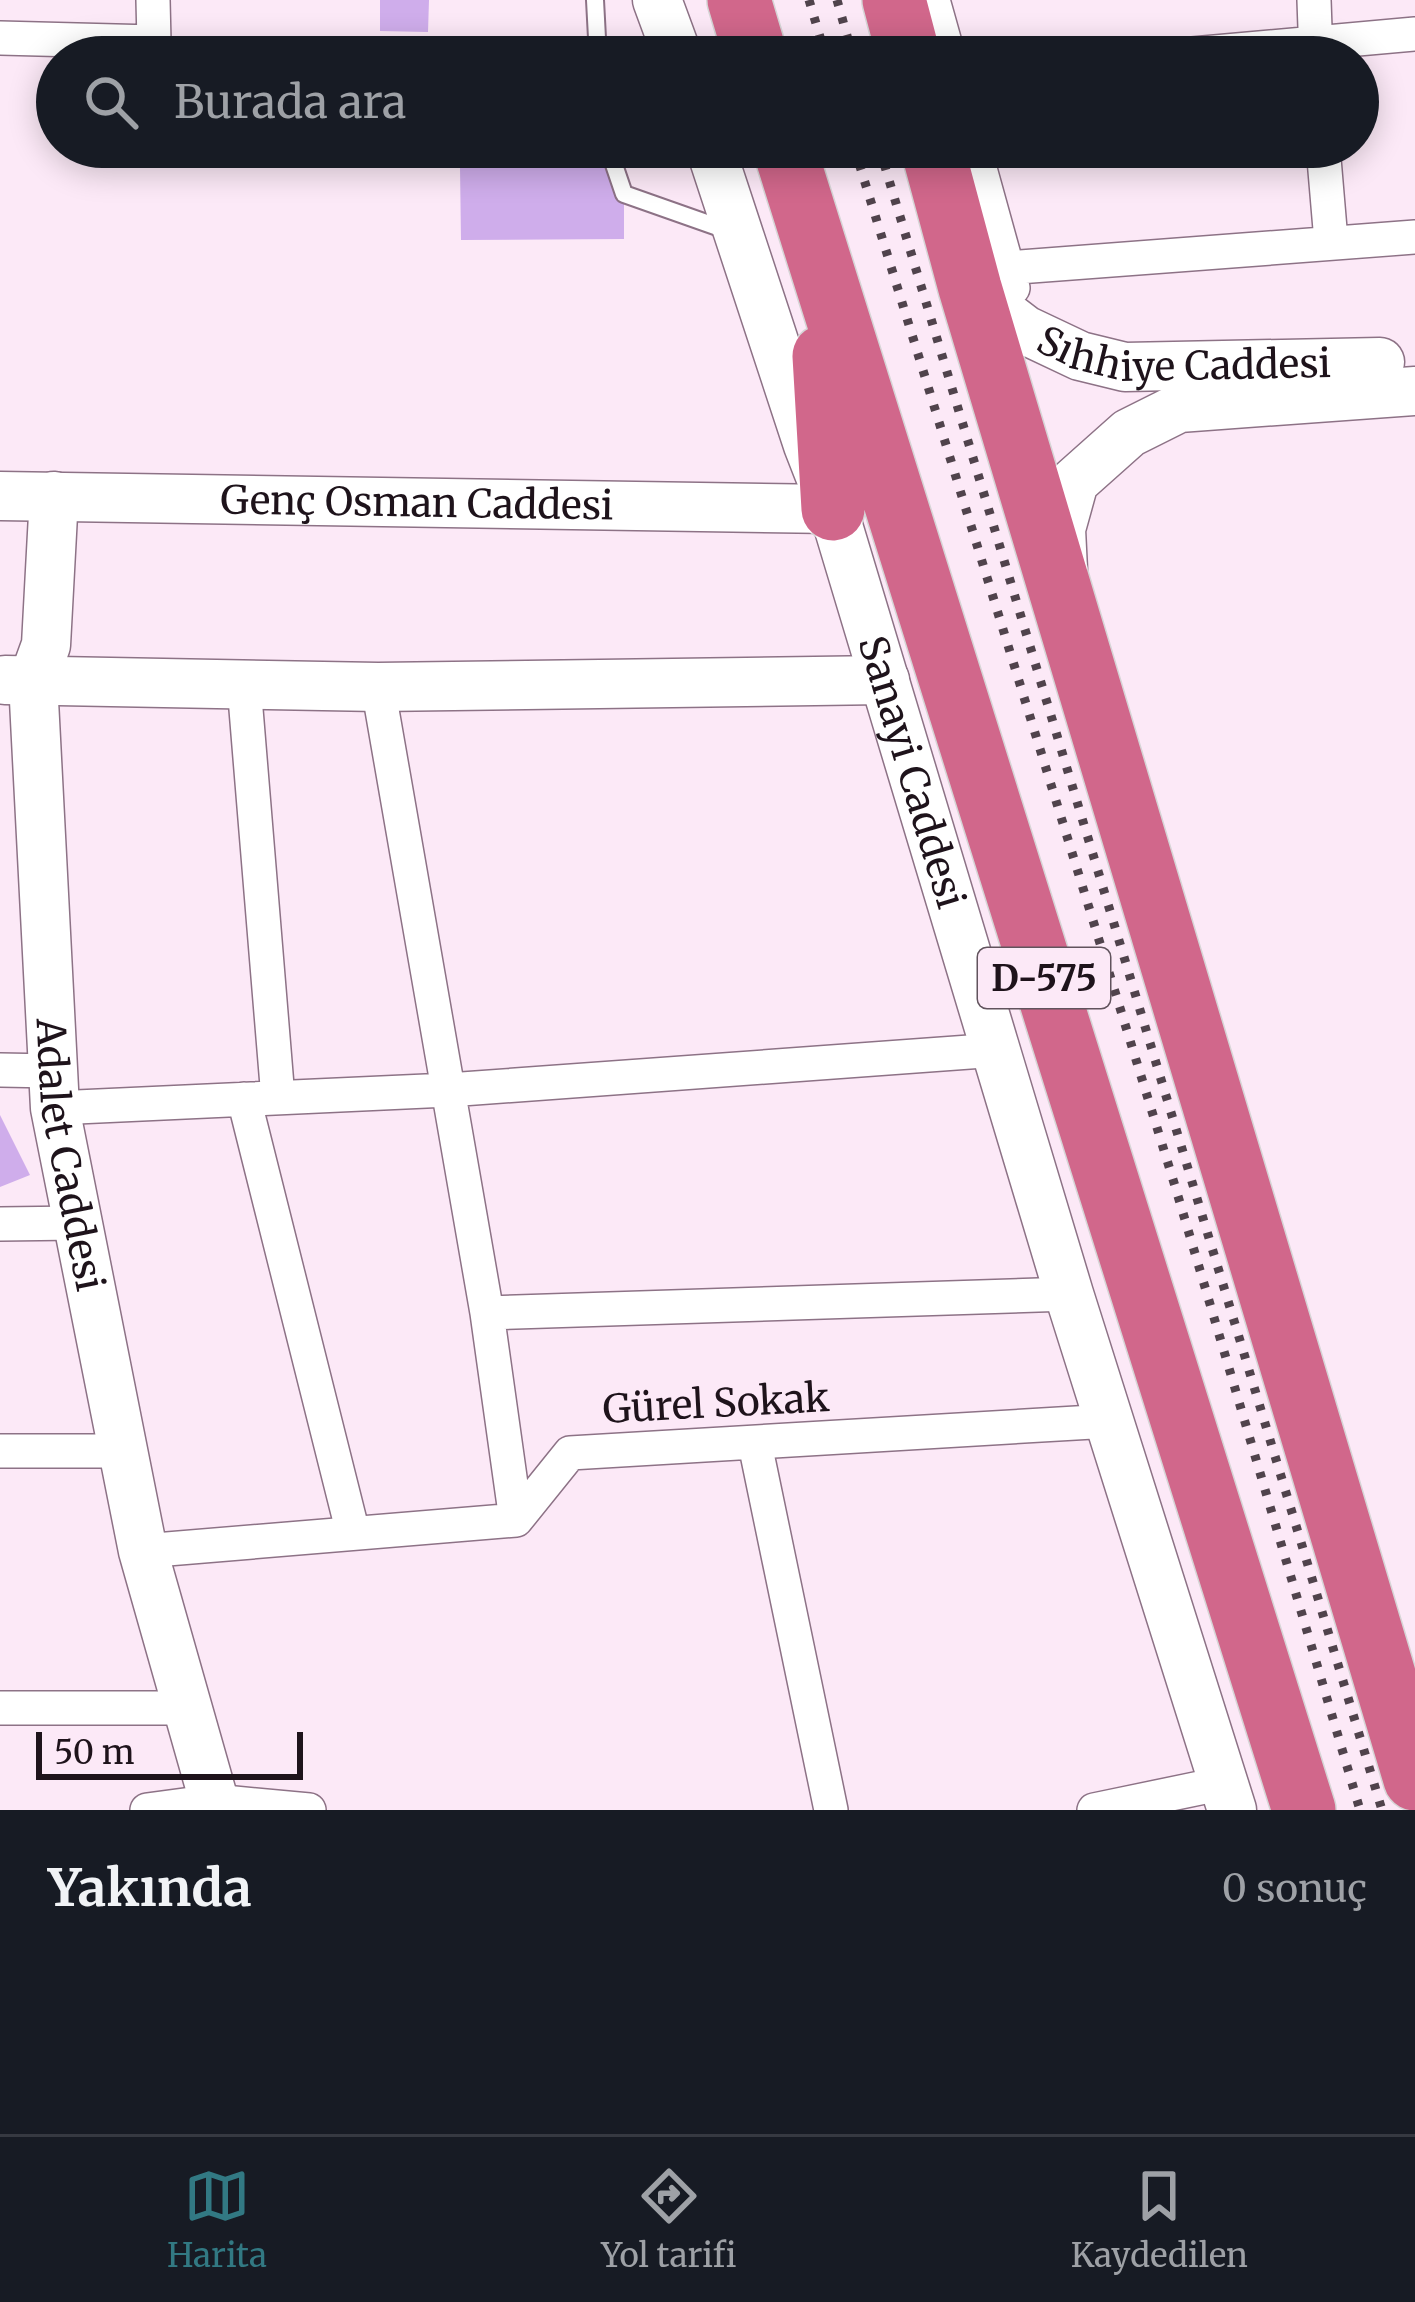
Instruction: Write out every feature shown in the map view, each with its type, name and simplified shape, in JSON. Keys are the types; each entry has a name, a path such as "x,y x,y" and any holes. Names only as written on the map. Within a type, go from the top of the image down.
{"highway":[{"path":"739,0 750,36"},
{"path":"894,0 903,36"},
{"name":"Sanayi Caddesi","path":"790,168 1304,1810"},
{"name":"D-575","path":"941,168 988,278 1064,604 1415,1779"},
{"path":"818,259 833,509"}],"street":[{"path":"152,0 154,36"},
{"path":"657,0 670,36"},
{"path":"933,0 943,36"},
{"path":"1314,0 1315,36"},
{"path":"1379,40 1415,34"},
{"path":"0,38 36,39"},
{"name":"Sanayi Caddesi","path":"717,168 833,509 1069,1294 1228,1796"},
{"path":"976,168 988,278 1331,241 1415,237"},
{"path":"1325,168 1331,241"},
{"name":"Sıhhiye Caddesi","path":"988,278 1025,330 1080,356 1125,367 1415,361"},
{"name":"Sıhhiye Caddesi","path":"1064,604 1061,530 1074,482 1130,433 1179,408 1415,391"},
{"name":"Genç Osman Caddesi","path":"0,496 833,509"},
{"name":"Adalet Caddesi","path":"54,496 46,645 16,681 54,1089 143,1551 214,1801"},
{"path":"16,681 378,687 885,680"},
{"path":"244,685 261,1099 352,1533"},
{"path":"143,1551 516,1520 487,1312 378,687"},
{"path":"0,1070 54,1089 261,1099 997,1050"},
{"path":"0,1224 80,1223"},
{"path":"487,1312 1069,1294"},
{"name":"Gürel Sokak","path":"516,1520 570,1453 1110,1421"},
{"path":"754,1444 831,1810"},
{"path":"0,1451 122,1451"},
{"path":"0,1708 187,1708"},
{"path":"1094,1810 1228,1796"},
{"path":"147,1810 214,1801 309,1810"}],"lane":[{"path":"595,0 597,36"},
{"path":"615,168 624,194 741,235"}],"building":[{"path":"380,0 429,0 428,32 380,31"},
{"path":"460,168 624,168 624,239 461,240"},
{"path":"0,1115 30,1175 0,1187"}],"railway":[{"path":"809,0 820,36"},
{"path":"837,0 847,36"},
{"path":"860,168 1175,1186 1360,1810"},
{"path":"885,168 1382,1810"}]}
